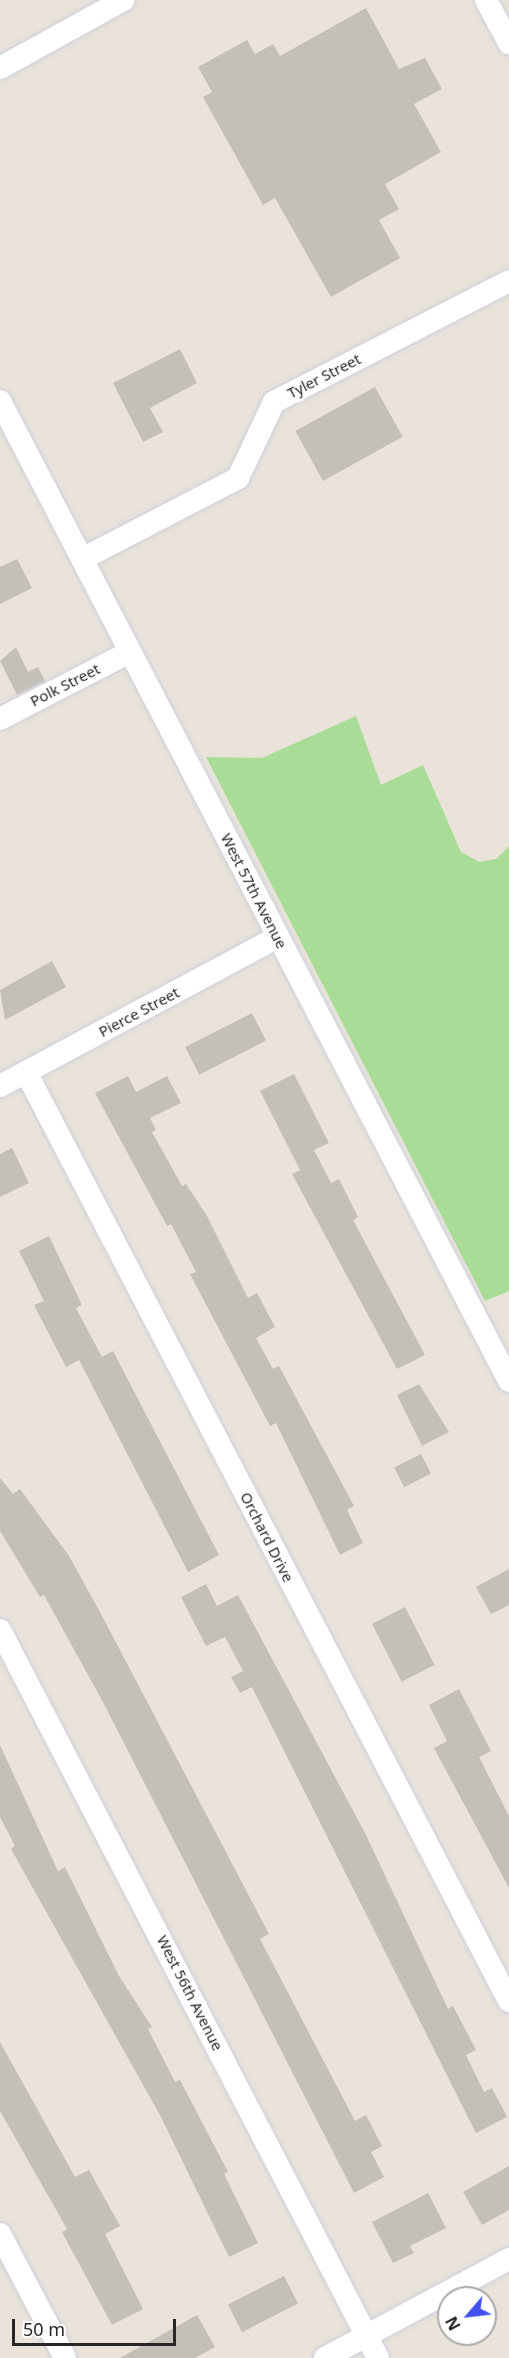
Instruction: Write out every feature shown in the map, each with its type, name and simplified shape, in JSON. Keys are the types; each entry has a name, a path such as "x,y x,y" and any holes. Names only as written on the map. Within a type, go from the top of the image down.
{"street":[{"path":"0,68 123,0"},
{"path":"486,0 509,43"},
{"name":"Tyler Street","path":"82,559 238,478 274,402 509,281"},
{"name":"West 57th Avenue","path":"0,401 509,1381"},
{"name":"Polk Street","path":"0,719 130,652"},
{"name":"Pierce Street","path":"0,1086 278,937"},
{"name":"Orchard Drive","path":"26,1072 509,2001"},
{"name":"West 56th Avenue","path":"0,1630 378,2358"},
{"path":"0,2234 65,2358"},
{"path":"326,2358 509,2259"}],"green space":[{"path":"356,716 381,785 423,765 461,852 479,862 496,859 509,846 509,1291 485,1301 206,757 262,758"}],"building":[{"path":"366,8 399,69 425,58 442,89 414,104 441,152 385,184 399,209 379,220 400,258 331,297 275,198 263,205 203,97 212,92 198,67 247,40 255,54 273,44 280,56"},
{"path":"180,349 197,383 150,408 163,432 143,442 113,383"},
{"path":"375,387 403,437 323,481 295,431"},
{"path":"17,559 32,588 0,604 0,567"},
{"path":"16,647 28,672 38,667 45,681 17,695 0,661"},
{"path":"52,961 66,987 5,1020 0,990"},
{"path":"252,1013 266,1041 199,1075 185,1047"},
{"path":"294,1074 329,1143 314,1150 331,1183 339,1179 358,1217 353,1220 425,1355 397,1369 292,1174 300,1170 260,1091"},
{"path":"128,1076 136,1092 167,1076 181,1103 150,1118 156,1130 152,1132 182,1186 186,1184 207,1216 248,1298 257,1293 275,1327 256,1338 273,1369 279,1366 354,1506 347,1510 363,1543 340,1555 276,1423 270,1426 190,1274 196,1272 171,1224 167,1226 95,1093"},
{"path":"12,1148 29,1183 0,1197 0,1154"},
{"path":"49,1236 82,1305 76,1308 102,1357 113,1351 219,1555 188,1572 79,1360 66,1367 34,1305 44,1301 19,1251"},
{"path":"419,1384 449,1432 422,1446 397,1395"},
{"path":"421,1454 431,1474 404,1487 394,1468"},
{"path":"0,1478 13,1494 20,1489 69,1556 269,1934 260,1939 355,2121 366,2115 382,2146 371,2152 384,2177 354,2193 104,1704 44,1595 40,1597 0,1531"},
{"path":"509,1569 509,1605 491,1614 476,1587"},
{"path":"206,1584 217,1606 238,1595 365,1833 448,2009 453,2006 476,2050 466,2055 484,2092 492,2088 507,2117 476,2133 252,1687 240,1693 231,1677 243,1671 225,1637 206,1646 181,1597"},
{"path":"405,1607 435,1665 402,1682 372,1624"},
{"path":"459,1689 491,1751 479,1757 509,1816 509,1888 434,1748 447,1741 429,1705"},
{"path":"0,1745 58,1871 65,1867 119,1976 152,2027 148,2029 175,2082 180,2080 228,2172 224,2174 258,2243 229,2257 161,2117 11,1849 15,1846 0,1817"},
{"path":"0,2042 75,2177 89,2170 120,2226 105,2234 143,2309 112,2325 62,2232 67,2229 0,2111"},
{"path":"509,2166 509,2210 482,2225 463,2192"},
{"path":"428,2193 446,2228 410,2246 414,2253 393,2263 372,2222"},
{"path":"284,2276 298,2304 242,2332 228,2305"},
{"path":"197,2315 215,2347 195,2358 120,2358"}]}
